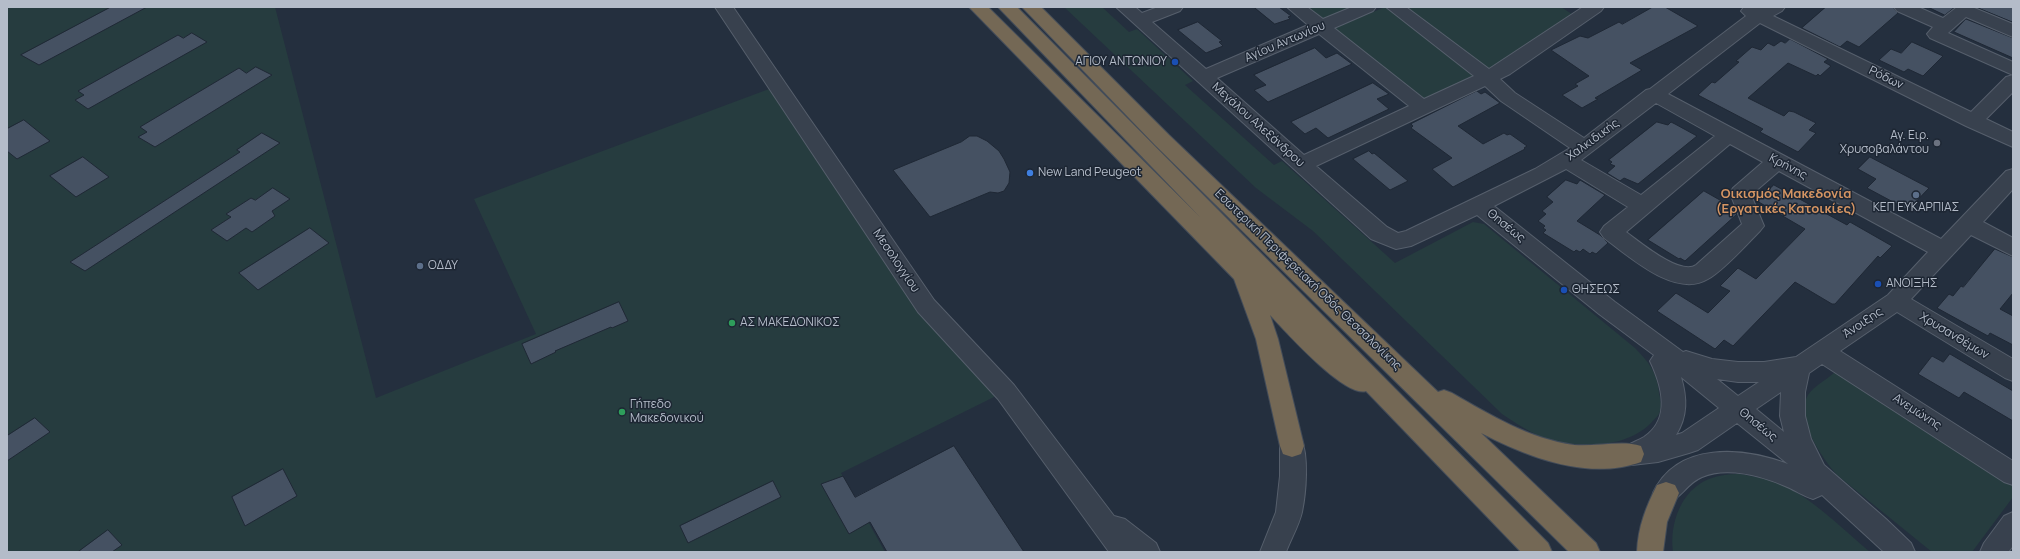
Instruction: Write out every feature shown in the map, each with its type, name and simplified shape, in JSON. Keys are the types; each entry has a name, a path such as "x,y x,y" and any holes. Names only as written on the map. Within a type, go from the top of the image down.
{"highway":[{"path":"978,7 1334,364 1400,409"},
{"name":"Εσωτερική Περιφερειακή Οδός Θεσσαλονίκης","path":"1007,7 1539,552"},
{"name":"Εσωτερική Περιφερειακή Οδός Θεσσαλονίκης","path":"1031,7 1162,140 1587,552"},
{"path":"1050,7 1127,84 1162,140"},
{"path":"1241,270 1268,339 1292,446"},
{"path":"1415,384 1468,415 1550,451 1586,457 1632,454"},
{"path":"1650,552 1652,528 1655,515 1666,493"}],"street":[{"name":"Μεσολογγίου","path":"724,7 926,306 1006,392 1125,552"},
{"name":"Μεγάλου Αλεξάνδρου","path":"1125,7 1379,233 1392,241"},
{"path":"1140,20 1174,7"},
{"path":"1296,7 1422,107"},
{"name":"Αγίου Αντωνίου","path":"1203,77 1367,7"},
{"path":"1395,7 1487,77 1508,97 1585,148"},
{"path":"1561,7 1578,18"},
{"path":"1302,164 1512,64 1595,7"},
{"name":"Χαλκιδικής","path":"1392,241 1402,241 1411,238 1566,160 1585,148 1654,94 1751,11 1776,7"},
{"path":"1903,7 1945,26"},
{"path":"2013,31 1964,10 1936,34 2013,69"},
{"name":"Ρόδων","path":"1751,11 2013,140"},
{"path":"1973,121 2013,82"},
{"name":"Κρήνης","path":"1654,94 1944,251"},
{"path":"1728,135 1611,232 1670,272 1683,276 1696,276 1704,271 1753,226 1740,194 1778,161"},
{"path":"1566,160 1643,206"},
{"name":"Άνοιξης","path":"1632,454 1658,451 1689,442 1896,301 2013,176"},
{"name":"Θησέως","path":"1479,205 1607,308 1822,487 1877,527 1902,552"},
{"path":"1968,224 2013,248"},
{"name":"Χρυσανθέμων","path":"1896,301 2013,370"},
{"name":"Ανεμώνης","path":"1821,351 2013,474"},
{"path":"1632,454 1660,439 1667,431 1672,420 1674,407 1672,390 1663,355 1699,365 1734,372 1763,372 1800,365 1791,392 1791,407 1794,424 1806,455 1822,487"},
{"name":"Άνοιξης","path":"1666,493 1674,470 1689,442"},
{"path":"1272,552 1289,512 1293,476 1292,446"},
{"path":"1666,493 1674,481 1689,472 1701,467 1728,462 1746,463 1773,469 1822,487"},
{"name":"Θησέως","path":"1822,487 1856,522 1898,552"},
{"name":"Μεσολογγίου","path":"1087,501 1123,534 1147,552"},
{"path":"1993,552 2013,524"}],"green space":[{"path":"7,7 275,7 376,398 536,334 474,199 769,89 996,396 841,473 885,552 7,552"},
{"path":"1064,7 1102,7 1129,32 1137,29 1193,81 1185,85 1274,165 1282,161 1395,263 1473,222 1484,224 1640,353 1652,368 1658,386 1661,404 1659,414 1651,423 1632,436 1611,443 1588,445 1565,443 1548,439 1524,428 1502,414 1313,231 1256,188"},
{"path":"1300,7 1358,7 1320,23"},
{"path":"1385,7 1389,7 1481,74 1422,102 1330,30"},
{"path":"1395,7 1561,7 1578,18 1487,77"},
{"path":"1834,373 1841,373 2013,484 2013,497 1972,552 1932,552 1837,475 1824,459 1807,426 1805,404 1808,395"},
{"path":"1740,474 1763,478 1785,486 1796,492 1829,516 1870,552 1673,552 1672,541 1675,519 1684,500 1691,491 1699,484 1709,479 1724,475"}],"building":[{"path":"111,7 147,7 39,65 21,55"},
{"path":"1254,7 1279,7 1291,16 1288,17 1290,19 1275,24"},
{"path":"1653,7 1665,7 1698,26 1630,63 1642,70 1595,98 1598,99 1582,108 1562,95 1578,86 1575,84 1589,76 1551,50 1580,36 1588,38 1619,22 1622,24"},
{"path":"1826,7 1893,7 1898,13 1859,47 1847,41 1840,47 1802,28"},
{"path":"1928,7 1955,7 1945,15"},
{"path":"1976,7 2013,7 2013,22"},
{"path":"1966,19 2013,38 2013,58 1954,32"},
{"path":"1198,22 1222,41 1219,42 1223,46 1206,53 1178,30"},
{"path":"192,33 207,42 88,109 75,100 84,95 78,91 178,35 183,38"},
{"path":"1790,39 1828,59 1824,62 1831,66 1820,76 1818,74 1816,76 1788,63 1748,98 1784,116 1789,111 1794,112 1816,123 1809,130 1816,133 1798,152 1760,132 1763,129 1698,95 1712,82 1715,83 1739,62 1736,61 1752,47 1761,50 1768,43 1774,46 1781,41 1785,43"},
{"path":"1912,42 1943,56 1923,76 1908,69 1904,72 1879,60 1891,49 1901,53"},
{"path":"1315,48 1326,58 1337,53 1352,64 1268,102 1254,90 1266,85 1254,75"},
{"path":"256,67 272,75 155,147 138,137 147,132 140,127 239,68 246,73"},
{"path":"1373,83 1389,94 1377,99 1389,109 1328,138 1316,128 1305,134 1291,122"},
{"path":"1477,91 1481,94 1485,92 1500,103 1458,126 1483,144 1504,133 1507,135 1510,134 1527,146 1524,148 1525,149 1453,187 1432,169 1452,158 1411,128 1413,126 1411,124"},
{"path":"24,120 50,141 17,159 7,151 7,129"},
{"path":"1657,122 1668,125 1671,122 1697,136 1638,184 1624,178 1620,181 1607,173 1615,166 1610,164 1612,162 1609,160"},
{"path":"262,133 280,143 85,271 70,262 240,152 237,150"},
{"path":"970,136 977,136 987,141 999,151 1010,172 1009,183 1004,191 998,193 990,192 930,217 893,170 961,142"},
{"path":"1369,151 1372,154 1374,153 1408,181 1390,190 1353,159"},
{"path":"83,157 109,177 76,197 50,176"},
{"path":"1870,157 1929,188 1908,210 1867,188 1876,179 1858,169"},
{"path":"1566,180 1577,184 1580,180 1605,195 1577,221 1600,235 1608,243 1596,254 1592,252 1590,254 1583,249 1580,252 1576,250 1574,252 1543,233 1546,230 1543,228 1545,226 1538,221 1546,214 1542,211 1553,202 1547,197"},
{"path":"1774,185 1847,225 1850,222 1892,246 1880,258 1878,256 1835,304 1832,304 1795,282 1733,346 1724,340 1715,349 1657,311 1676,293 1708,313 1730,291 1720,286 1738,268 1756,279 1805,229 1757,201"},
{"path":"273,188 290,199 272,211 275,216 252,232 246,228 227,241 211,230 231,217 226,214 251,198 255,200"},
{"path":"1704,191 1734,208 1737,214 1685,261 1680,258 1679,259 1648,240"},
{"path":"310,228 329,243 258,290 239,273"},
{"path":"1995,249 2013,257 2013,293 2000,309 2013,316 2013,345 1990,333 1988,336 1937,308 1949,294 1953,296 1961,286 1963,287"},
{"path":"619,302 628,321 555,351 556,352 531,364 522,344"},
{"path":"1950,354 2013,391 2013,421 1964,392 1959,398 1918,374 1932,356 1943,362"},
{"path":"35,418 50,432 7,461 7,436"},
{"path":"954,446 1024,552 887,552 870,522 849,534 821,484 843,476 855,497"},
{"path":"283,469 297,496 245,526 232,497"},
{"path":"773,481 781,497 688,543 680,526"},
{"path":"108,530 122,545 112,552 78,552"}],"place":[{"name":"ΑΓΙΟΥ ΑΝΤΩΝΙΟΥ","path":"1175,62"},
{"name":"Αγ. Ειρ. Χρυσοβαλάντου","path":"1937,143"},
{"name":"New Land Peugeot","path":"1030,173"},
{"name":"ΚΕΠ ΕΥΚΑΡΠΙΑΣ","path":"1916,195"},
{"name":"ΟΔΔΥ","path":"420,266"},
{"name":"ΑΝΟΙΞΗΣ","path":"1878,284"},
{"name":"ΘΗΣΕΩΣ","path":"1564,290"},
{"name":"ΑΣ ΜΑΚΕΔΟΝΙΚΟΣ","path":"732,323"},
{"name":"Γήπεδο Μακεδονικού","path":"622,412"}],"district":[{"name":"Οικισμός Μακεδονία (Εργατικές Κατοικίες)","path":"1786,202"}]}
